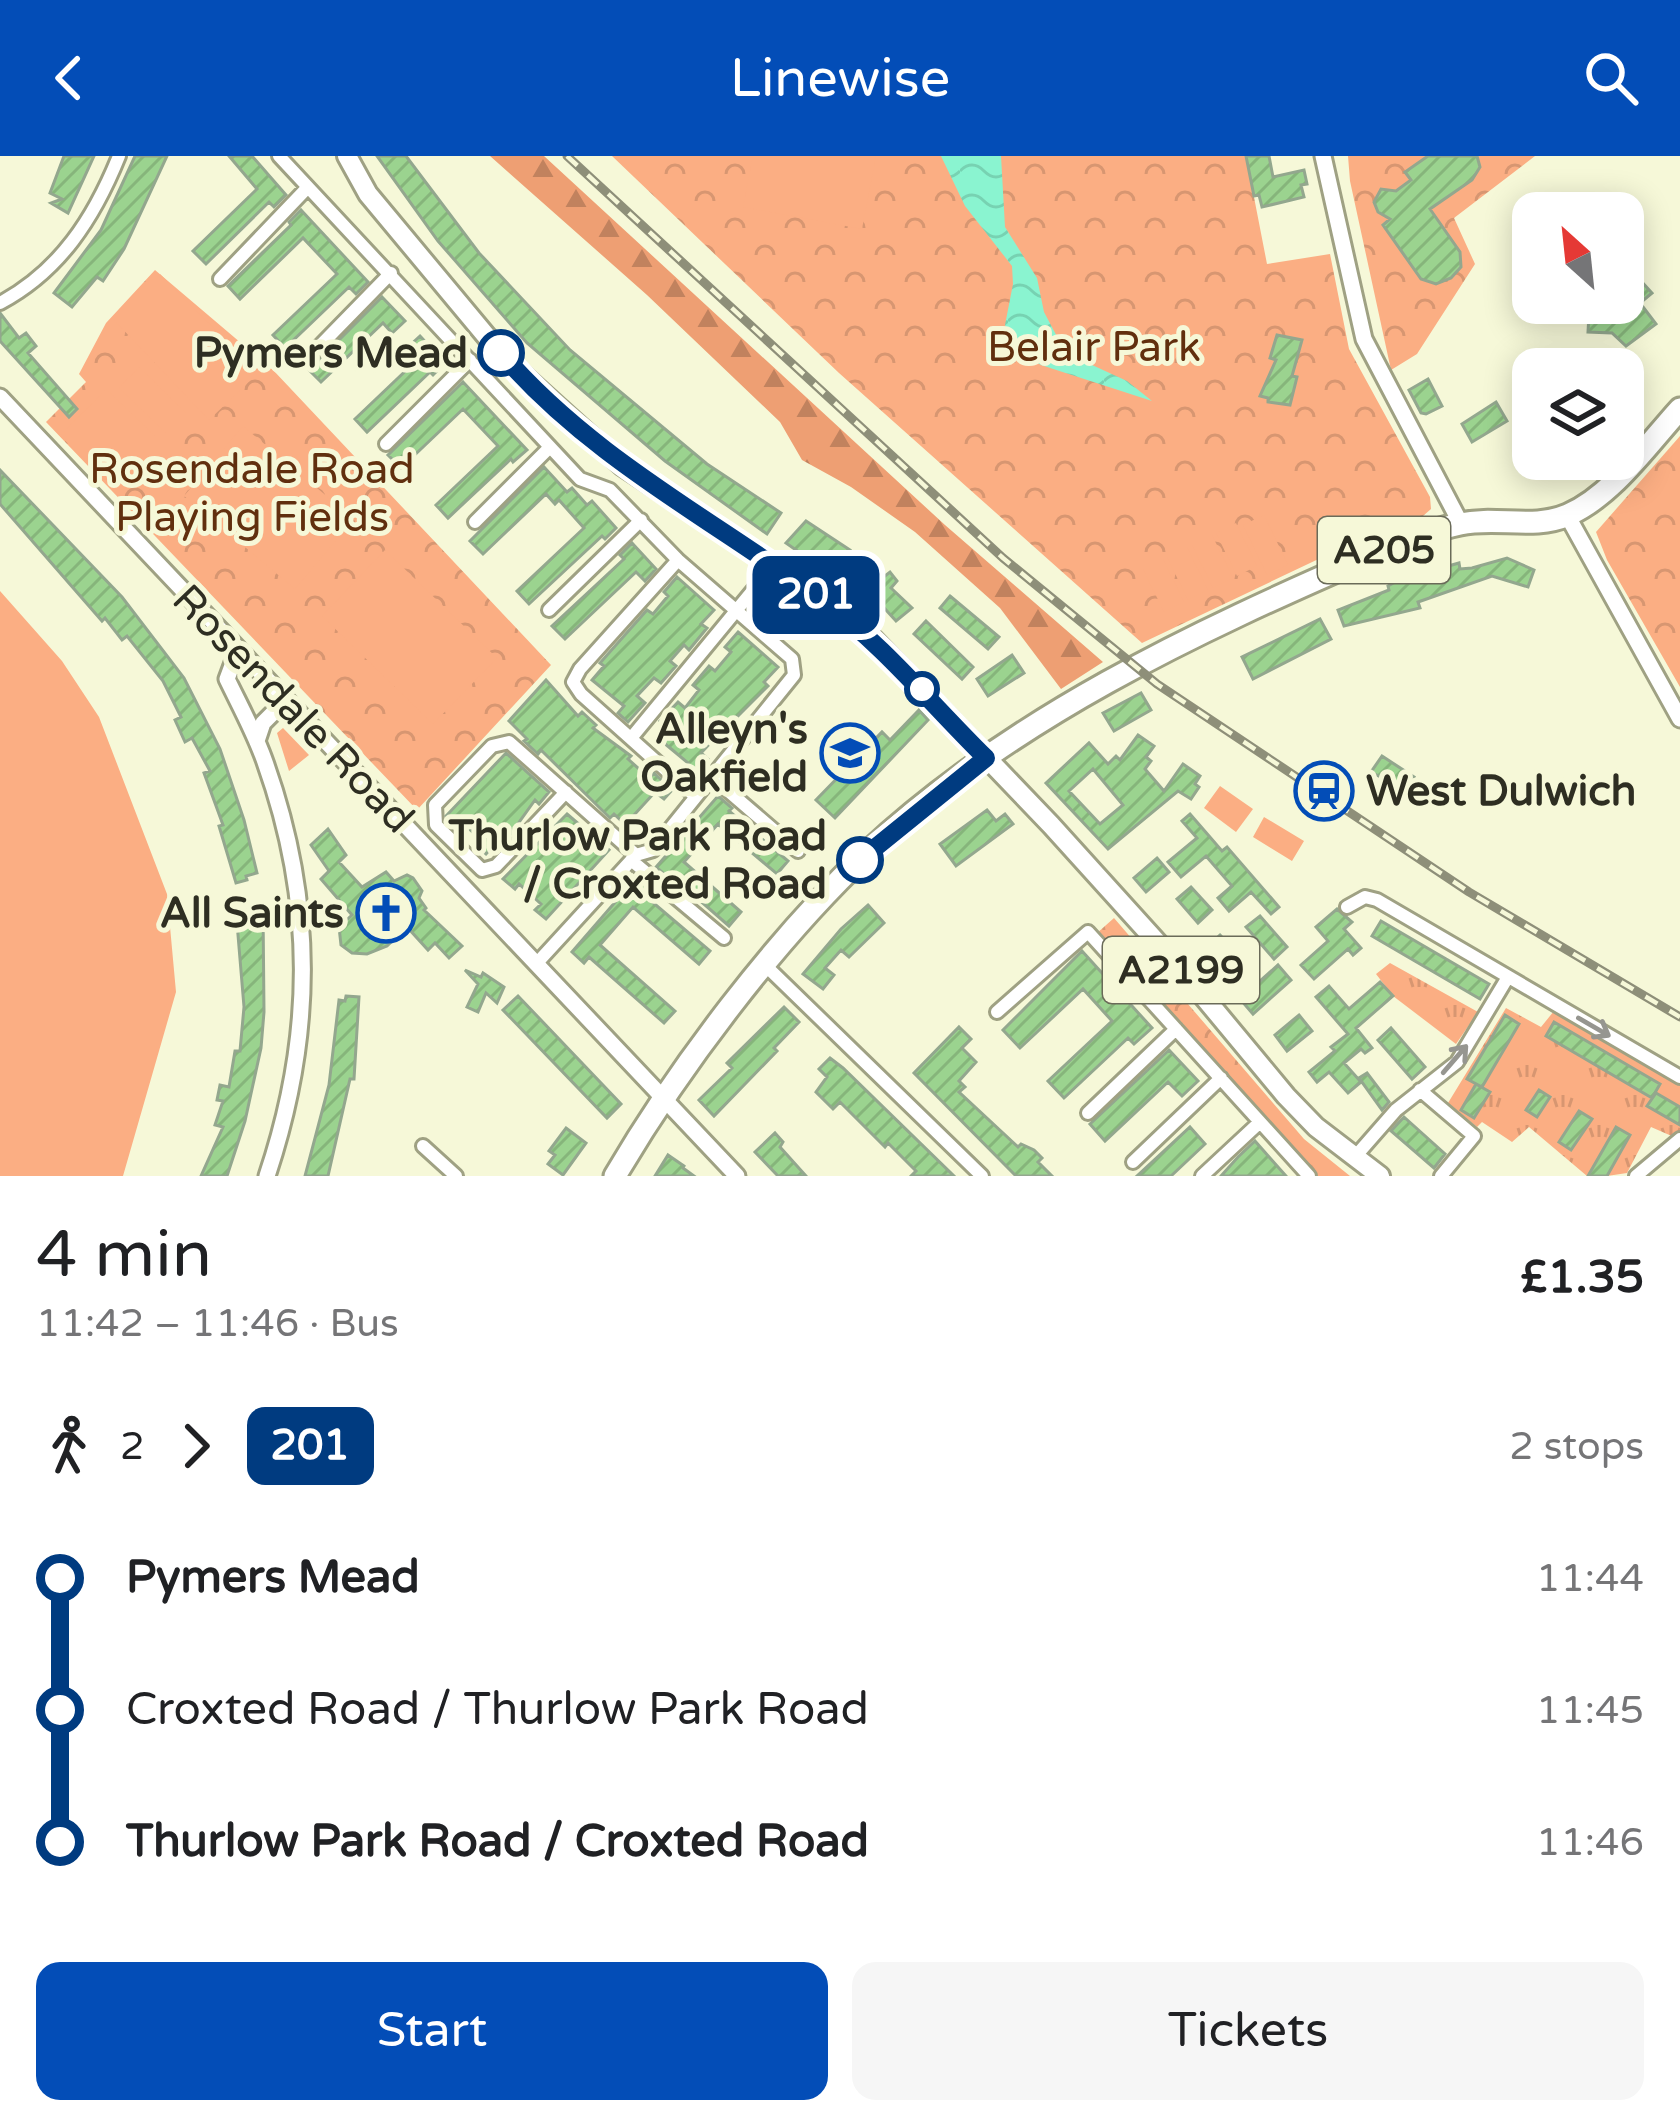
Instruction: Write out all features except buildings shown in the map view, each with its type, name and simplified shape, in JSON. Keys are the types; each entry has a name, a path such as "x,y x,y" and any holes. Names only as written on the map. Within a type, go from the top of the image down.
{"highway":[{"name":"A205","path":"615,1176 664,1099 765,965 868,852 986,758 1076,700 1171,648 1381,551 1460,524 1534,524 1567,515 1612,482 1680,409"}],"main road":[{"name":"A2199","path":"347,156 368,194 508,361 623,466 874,640 1174,962 1294,1105 1378,1176"}],"street":[{"path":"0,303 61,258 95,207 119,156"},
{"path":"279,156 580,479 610,490 678,560 791,659 794,675 653,850 634,858 537,963"},
{"path":"1323,156 1364,338 1460,524"},
{"path":"220,279 308,187"},
{"path":"311,355 391,273"},
{"path":"386,444 470,360"},
{"name":"Rosendale Road","path":"0,397 737,1176"},
{"path":"475,522 550,447"},
{"path":"1567,515 1680,719"},
{"path":"549,610 641,520"},
{"path":"678,560 573,682 695,796"},
{"path":"632,737 773,566"},
{"path":"238,652 227,679 257,741 293,864 304,939 305,995 298,1061 268,1176"},
{"path":"257,741 263,723 285,701"},
{"path":"566,792 496,866 482,870 436,825 435,806 492,746 509,742 566,792 634,858 724,938"},
{"path":"712,777 798,851"},
{"path":"1347,908 1365,897 1377,900 1680,1077"},
{"path":"997,1012 1088,932 1307,1176"},
{"path":"1141,991 1174,962"},
{"path":"765,965 982,1176"},
{"path":"1354,1158 1396,1110 1457,1062 1508,977"},
{"path":"1088,1113 1176,1029"},
{"path":"1133,1162 1221,1078"},
{"path":"1420,1090 1474,1136 1441,1176"},
{"path":"1202,1176 1260,1122"},
{"path":"1636,1176 1680,1139"},
{"path":"423,1146 456,1176"}],"green space":[{"path":"490,156 544,156 945,525 1103,662 1061,689 1000,608 915,532 802,460 780,422 647,295"},
{"name":"Belair Park","path":"612,156 1246,156 1267,264 1330,254 1349,349 1430,497 1431,509 1416,522 1327,555 1142,643 839,373"},
{"path":"753,156 876,156 862,229 743,207"},
{"path":"1348,156 1535,156 1454,218 1475,264 1417,354 1391,370 1350,181"},
{"name":"Rosendale Road Playing Fields","path":"155,270 274,371 551,665 417,810 46,422 86,382 79,374 106,323"},
{"path":"160,274 258,373 209,420 114,320"},
{"path":"139,367 186,413 166,433 119,388"},
{"path":"106,389 155,436 109,482 60,436"},
{"path":"243,426 354,519 295,589 184,496"},
{"path":"1680,436 1680,687 1607,560 1596,532"},
{"path":"1264,515 1288,565 1267,575 1243,525"},
{"path":"1236,523 1257,566 1237,576 1216,533"},
{"path":"1212,535 1233,578 1213,588 1192,545"},
{"path":"1187,547 1208,590 1188,600 1167,557"},
{"path":"385,550 497,658 433,724 322,616"},
{"path":"1163,559 1184,602 1164,612 1143,569"},
{"path":"0,591 62,661 99,717 167,894 176,992 123,1176 0,1176"},
{"path":"283,728 309,755 289,771 277,733"},
{"path":"1220,786 1253,809 1236,832 1204,808"},
{"path":"1264,817 1304,841 1292,861 1253,837"},
{"path":"1114,918 1304,1139 1350,1176 1318,1176 1096,934"},
{"path":"1390,963 1478,1012 1456,1044 1393,996 1376,974"},
{"path":"1506,1008 1541,1027 1554,1011 1680,1086 1680,1107 1655,1092 1659,1083 1555,1022 1546,1036 1652,1099 1648,1107 1680,1125 1680,1132 1674,1137 1651,1127 1627,1173 1607,1176 1629,1135 1593,1176 1587,1176 1529,1127 1512,1142 1482,1122 1477,1127 1448,1103","holes":["1505,1016 1519,1025 1481,1087 1474,1118 1461,1110 1476,1084 1467,1078"]}],"water":[{"path":"941,156 1001,156 1005,227 1037,278 1044,312 1062,346 1127,381 1152,401 1041,365 1013,347 1005,325 1012,266 965,206"}],"railway":[{"path":"567,156 1003,558 1157,684 1469,892 1680,1017"}],"bus line":[{"name":"201","path":"501,353 623,466 796,581 874,640 986,758 860,860"}],"place":[{"name":"Pymers Mead","path":"501,353"},
{"name":"Alleyn's Oakfield","path":"850,753"},
{"name":"West Dulwich","path":"1324,791"},
{"name":"Thurlow Park Road / Croxted Road","path":"860,860"},
{"name":"All Saints","path":"386,913"}]}
